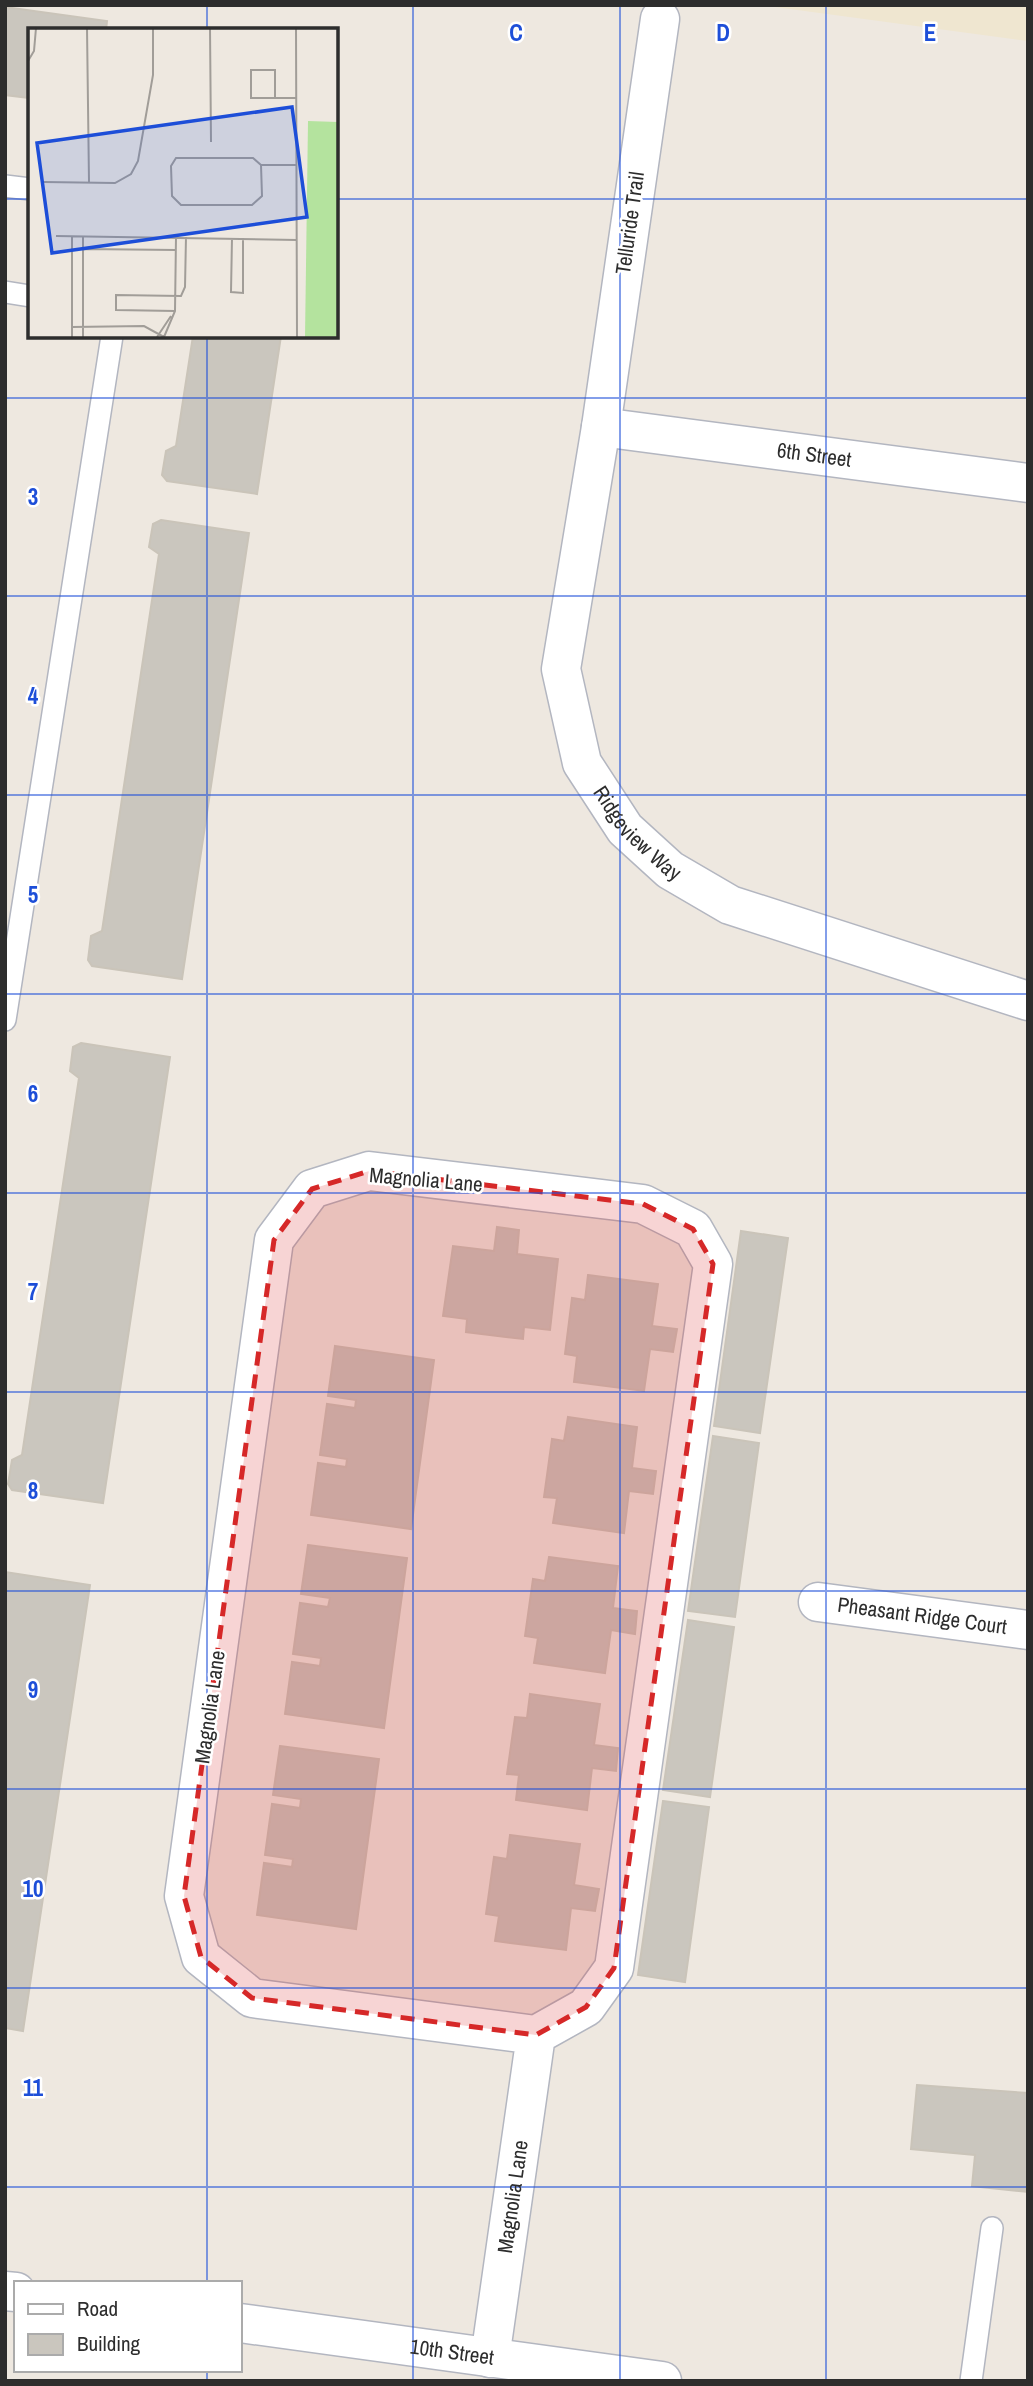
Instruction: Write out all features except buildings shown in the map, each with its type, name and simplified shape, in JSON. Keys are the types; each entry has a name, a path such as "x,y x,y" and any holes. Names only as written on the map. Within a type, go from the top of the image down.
{"street":[{"name":"Telluride Trail","path":"601,427 660,19"},
{"name":"6th Street","path":"601,427 1028,483"},
{"name":"Ridgeview Way","path":"601,427 561,669 582,763 625,829 670,870 730,905 1028,1001"},
{"name":"Magnolia Lane","path":"369,1171 643,1204 693,1229 713,1264 614,1968 586,2007 536,2035 252,1998 201,1957 184,1896 274,1240 312,1189 369,1171"},
{"name":"Pheasant Ridge Court","path":"818,1602 1028,1630"},
{"name":"Magnolia Lane","path":"490,2358 536,2035"},
{"name":"10th Street","path":"242,2323 662,2381"}],"lane":[{"path":"5,186 28,189"},
{"path":"5,292 28,296"},
{"path":"5,1020 112,338"},
{"path":"971,2381 992,2228"}],"highlighted area":[{"path":"369,1171 643,1204 693,1229 713,1264 614,1968 586,2007 536,2035 252,1998 201,1957 184,1896 274,1240 312,1189"}],"shaded area":[{"path":"761,5 1028,5 1028,41"}]}
